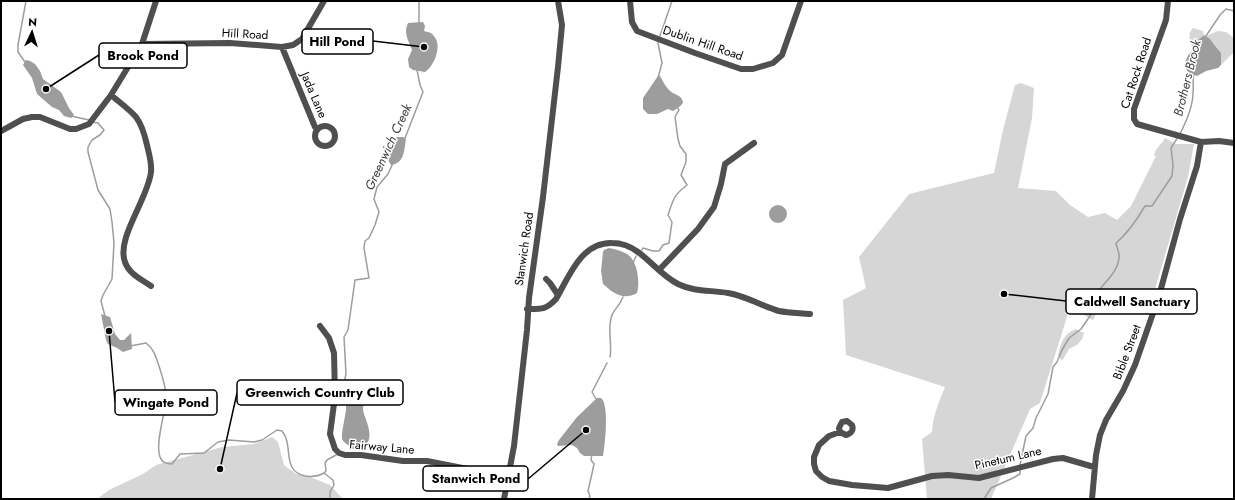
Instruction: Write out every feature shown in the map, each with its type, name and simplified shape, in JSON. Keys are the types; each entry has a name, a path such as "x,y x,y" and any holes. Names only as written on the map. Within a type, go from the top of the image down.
{"street":[{"path":"1,131 23,119 32,117 40,117 65,128 76,129 89,124 110,95 142,44 156,1"},
{"name":"Hill Road","path":"142,44 230,43 282,47 293,45 302,39 324,1"},
{"name":"Stanwich Road","path":"504,499 517,418 527,309 558,67 562,25 558,1"},
{"name":"Dublin Hill Road","path":"630,1 632,22 637,31 695,54 742,69 753,69 774,63 782,55 801,1"},
{"name":"Cat Rock Road","path":"1168,1 1166,20 1134,109 1134,119 1137,124 1201,142 1219,141 1234,143"},
{"name":"Jada Lane","path":"282,47 317,129"},
{"path":"110,95 136,118 145,135 150,158 151,172 148,184 125,241 123,253 125,263 133,275 151,286"},
{"name":"Bible Street","path":"1092,499 1094,467 1098,442 1103,426 1131,376 1159,296 1180,218 1197,166 1201,142"},
{"path":"659,270 698,229 714,207 725,164 754,143"},
{"path":"527,309 545,308 550,305 581,258 588,250 600,244 615,243 632,248 668,278 688,288 703,291 727,292 742,296 781,311 810,314"},
{"path":"546,279 558,295"},
{"name":"Fairway Lane","path":"320,326 329,338 334,353 335,396 330,434 335,449 339,453 345,455 372,456 403,461 427,461 508,477"},
{"name":"Pinetum Lane","path":"840,432 829,436 819,445 814,457 814,464 816,471 822,477 834,482 852,485 888,488 932,476 948,475 979,478 1053,458 1063,458 1094,467"}],"shaded area":[{"path":"423,22 425,26 424,31 432,34 436,39 438,49 435,60 425,72 413,70 409,67 408,59 412,50 406,31 408,23"},
{"path":"1193,28 1203,31 1204,35 1192,45 1190,41 1190,32"},
{"path":"1218,31 1226,32 1234,38 1234,52 1221,65 1221,55 1219,49 1206,36"},
{"path":"1204,35 1210,39 1221,53 1221,65 1218,68 1206,71 1197,76 1188,72 1186,69 1186,61 1188,55 1192,51 1192,45"},
{"path":"26,60 35,64 43,79 61,92 74,115 71,118 64,116 59,110 52,107 37,94 32,78 23,65"},
{"path":"658,76 660,76 669,90 679,96 683,102 673,111 668,109 657,114 648,114 643,109 643,98"},
{"path":"1021,83 1034,88 1032,118 1018,188 1056,191 1070,205 1088,217 1105,213 1117,220 1131,206 1156,156 1154,156 1156,150 1165,138 1176,144 1194,144 1188,177 1148,313 1097,307 1094,319 1092,320 1084,315 1082,309 1084,305 1071,304 1040,403 1030,409 991,499 927,499 922,439 932,432 935,414 945,387 846,355 843,300 866,288 859,257 909,194 994,173 1003,130 1015,85"},
{"path":"397,137 403,137 406,139 404,152 399,162 391,165 387,154 390,151 391,143"},
{"path":"778,205 784,208 787,214 784,220 778,223 772,220 769,214 772,208"},
{"path":"609,248 618,250 631,257 636,267 638,278 637,293 627,296 618,295 603,284 601,271 603,252"},
{"path":"101,314 110,317 115,334 120,340 124,340 131,333 132,349 123,352 108,344"},
{"path":"1076,329 1084,333 1082,339 1077,345 1069,349 1062,361 1058,355 1065,336"},
{"path":"354,391 364,399 363,410 368,426 369,437 365,445 360,448 353,449 344,442 342,439 342,433 346,410 346,400"},
{"path":"597,398 602,399 605,410 606,426 603,456 584,456 572,445 558,446 557,444 559,440 577,417"},
{"path":"272,437 278,442 284,465 296,474 308,476 330,485 343,499 97,499 109,490 143,474 156,465 222,447 254,444"}],"waterway":[{"path":"25,62 18,52 18,45 26,1"},
{"name":"Greenwich Creek","path":"419,1 419,23"},
{"path":"660,36 672,1"},
{"name":"Brothers Brook","path":"1206,36 1220,15 1226,9 1234,11"},
{"path":"658,43 662,63 658,78"},
{"name":"Greenwich Creek","path":"405,138 423,92 417,70"},
{"name":"Brothers Brook","path":"1180,134 1192,104 1194,74"},
{"path":"642,250 643,248 659,251 663,245 669,243 672,222 668,215 674,198 687,185 681,175 686,162 686,154 680,146 678,139 675,117 679,110 677,107"},
{"path":"71,116 89,120"},
{"path":"92,122 98,123 104,130 100,135 92,140 88,147 88,152 98,190 110,209 114,243 112,279 101,301 105,316"},
{"name":"Brothers Brook","path":"1020,465 1026,436 1033,428 1036,418 1048,394 1053,367 1069,338 1081,329 1092,313 1094,298 1117,266 1119,253 1116,243 1132,226 1145,206 1152,206 1172,176 1173,165 1171,148 1178,137"},
{"name":"Greenwich Creek","path":"349,398 343,387 346,374 344,337 348,330 355,280 369,278 364,248 365,241 369,238 379,212 374,199 377,187 388,174 393,163"},
{"path":"633,263 636,256"},
{"path":"610,357 611,320 613,313 623,297"},
{"path":"130,346 146,343 149,345 156,356 163,378 166,399 159,445 160,457 163,462 172,464 180,454 204,453 218,442 229,440 254,442 262,440 277,430 282,431 285,437 290,463 293,469 305,476 312,477 324,473"},
{"path":"596,399 592,392 607,363"},
{"path":"589,499 590,496 588,491 594,464 591,460 592,454"},
{"name":"Greenwich Creek","path":"324,473 326,471 325,463 327,460 336,455"},
{"name":"Brothers Brook","path":"984,499 991,488 1020,474 1020,469"},
{"name":"Greenwich Creek","path":"324,473 333,480 334,485 330,492 330,499"}],"place":[{"name":"Hill Pond","path":"424,47"},
{"name":"Brook Pond","path":"46,89"},
{"name":"Caldwell Sanctuary","path":"1004,294"},
{"name":"Wingate Pond","path":"109,331"},
{"name":"Stanwich Pond","path":"586,430"},
{"name":"Greenwich Country Club","path":"220,469"}]}
